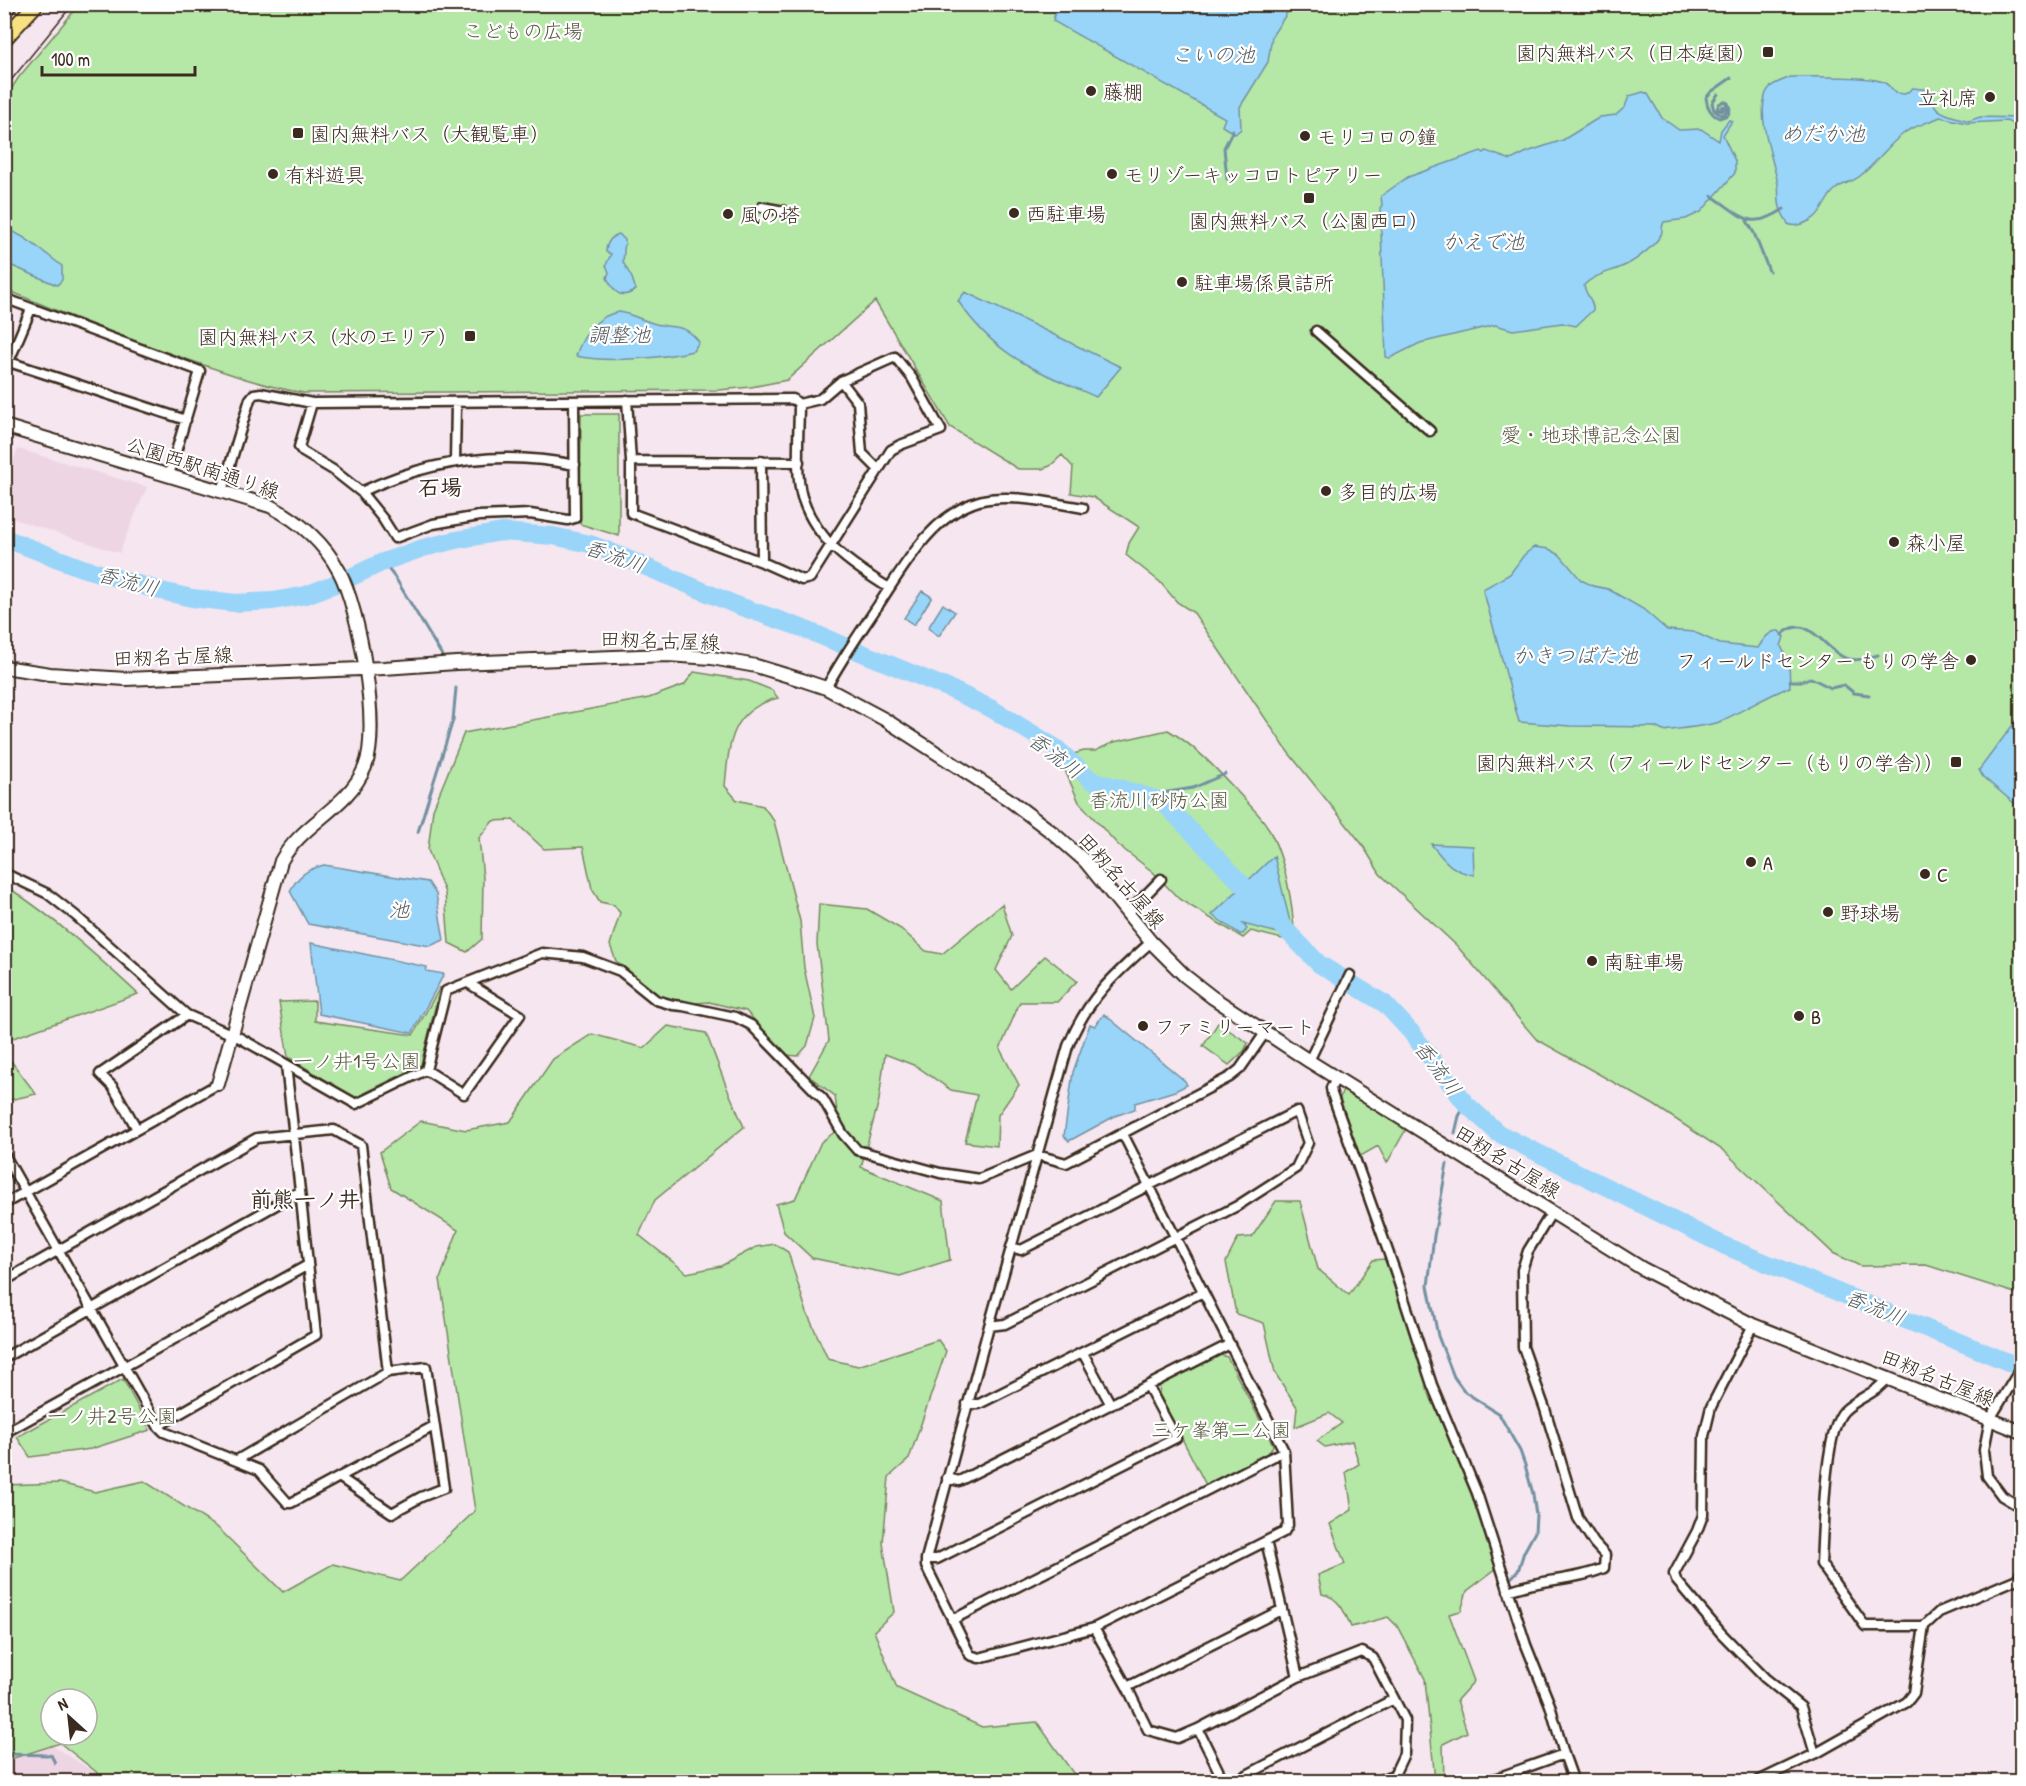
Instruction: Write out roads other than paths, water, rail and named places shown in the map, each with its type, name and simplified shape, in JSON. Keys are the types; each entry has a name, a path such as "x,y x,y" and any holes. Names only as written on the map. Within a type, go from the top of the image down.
{"main road":[{"path":"4,10 10,4"},
{"path":"4,39 36,4"},
{"name":"公園西駅南通り線","path":"4,426 270,506 303,525 315,537 338,570 348,592 366,669 371,729 366,766 356,784 343,800 296,839 281,861 218,1084"},
{"name":"田籾名古屋線","path":"4,667 51,674 126,679 667,655 712,658 756,666 826,688 884,718 1008,799 1053,833 1085,861 1151,942 1185,976 1212,998 1309,1062 1643,1269 1753,1324 2022,1432"}],"street":[{"path":"762,207 784,211"},
{"path":"4,298 200,371 169,475"},
{"path":"4,374 31,309"},
{"path":"1316,331 1430,432"},
{"path":"627,400 631,461 631,513 762,562 802,580 810,578 891,450 941,430 912,378 895,357 841,381 820,399 799,404"},
{"path":"9,362 186,420"},
{"path":"841,381 858,403 862,453 879,470"},
{"path":"222,491 250,399 254,394 261,393 312,403 793,399 799,404"},
{"path":"312,403 299,447 361,492 395,538 433,525 478,516 530,514 568,520 575,518 574,401"},
{"path":"455,462 456,403"},
{"path":"799,404 801,495 815,527 831,546 889,588"},
{"path":"361,492 413,471 455,462 496,457 524,457 575,465"},
{"path":"631,461 799,462"},
{"path":"760,461 762,562"},
{"path":"826,688 839,663 889,588 930,533 945,519 980,500 1022,499 1083,508"},
{"path":"4,873 48,894 187,1015 240,1038 356,1104 426,1070 446,991 542,953 583,957 620,971 656,1000 735,1017 751,1025 823,1099 843,1134 857,1150 940,1173 979,1179 1037,1155 1066,1163 1123,1134 1240,1070 1265,1033"},
{"path":"1127,914 1161,879"},
{"path":"1123,1134 1284,1451 1288,1525 1284,1532 1094,1628 979,1658 970,1655 926,1566 926,1559 1068,1046 1096,995 1111,978 1151,942"},
{"path":"1309,1062 1350,975"},
{"path":"426,1070 464,1094 520,1015 468,983"},
{"path":"137,1129 113,1087 100,1074 187,1015"},
{"path":"158,1426 316,1335 286,1065"},
{"path":"1336,1078 1331,1088 1332,1094 1395,1271 1432,1385 1477,1492 1526,1645 1550,1705 1574,1782"},
{"path":"4,1204 218,1084"},
{"path":"989,1326 1005,1324 1176,1237 1236,1206 1296,1168 1308,1143 1297,1111 1021,1250 1011,1247"},
{"path":"4,1281 257,1138 334,1130 361,1145 388,1372"},
{"path":"4,1154 158,1426 164,1432 259,1470 288,1503 291,1503 434,1426"},
{"path":"4,1358 300,1192"},
{"path":"1508,1591 1542,1581 1593,1573 1604,1568 1605,1555 1594,1543 1578,1518 1545,1409 1523,1347 1522,1270 1528,1251 1552,1212"},
{"path":"4,1433 308,1265"},
{"path":"968,1404 979,1404 1203,1292"},
{"path":"1753,1324 1711,1407 1704,1436 1703,1515 1674,1574 1676,1580 1721,1633 1765,1678 1801,1707 1815,1754"},
{"path":"947,1478 959,1481 1230,1344"},
{"path":"1083,1353 1111,1405"},
{"path":"2022,1365 1990,1419 1984,1450 1987,1476 2002,1496 2022,1508"},
{"path":"237,1460 388,1372 426,1367 444,1488 421,1497 392,1513 339,1477"},
{"path":"1888,1377 1882,1386 1843,1411 1830,1443 1821,1564 1865,1626 1924,1626"},
{"path":"926,1559 937,1559 1176,1438 1148,1386"},
{"path":"952,1620 1284,1451"},
{"path":"1266,1541 1298,1677"},
{"path":"1756,1782 1815,1754 1907,1702 1914,1693 1924,1626 1939,1612 2017,1579 2022,1571"},
{"path":"1127,1687 1281,1610"},
{"path":"1094,1628 1148,1730 1177,1738 1298,1677 1362,1652 1373,1658 1405,1720 1404,1754 1394,1775 1374,1782"},
{"path":"1233,1782 1394,1700"},
{"path":"1197,1729 1224,1782"},
{"path":"1491,1780 1564,1754"}],"water":[{"name":"こいの池","path":"1057,4 1289,5 1287,13 1272,36 1268,62 1240,107 1241,129 1235,134 1222,126 1225,118 1053,21"},
{"name":"めだか池","path":"1791,77 1878,80 1889,86 1895,93 1905,94 1913,88 1931,90 1934,104 1944,113 1969,121 1980,117 2021,118 2021,127 2006,121 1967,123 1940,117 1915,127 1897,139 1860,176 1836,189 1814,218 1801,224 1791,225 1788,224 1780,207 1778,184 1767,140 1763,106 1769,89"},
{"name":"かえで池","path":"1643,92 1648,94 1662,118 1679,130 1701,129 1719,141 1721,130 1729,120 1732,121 1723,135 1735,161 1735,173 1701,212 1686,219 1664,222 1661,235 1641,256 1626,265 1593,278 1584,285 1593,310 1576,326 1562,323 1513,330 1495,325 1420,343 1390,358 1386,357 1381,196 1408,177 1481,151 1511,160 1563,140 1600,117 1616,115 1625,107 1629,96"},
{"path":"4,228 27,240 62,266 62,280 57,285 5,263"},
{"path":"619,234 625,240 623,262 636,290 622,295 615,291 607,278 609,272 606,265 611,254 606,252 607,246 611,238"},
{"path":"965,292 1121,367 1096,397 1036,370 1003,349 973,321 958,301"},
{"name":"調整池","path":"619,312 656,324 684,329 699,342 693,351 651,358 603,359 576,356 586,334 597,322"},
{"name":"かきつばた池","path":"1534,547 1549,549 1560,555 1581,580 1593,586 1608,589 1643,609 1667,630 1694,632 1720,644 1758,648 1769,634 1779,631 1784,637 1781,646 1789,663 1790,687 1719,722 1663,731 1655,727 1570,726 1519,722 1483,589 1510,574 1524,555"},
{"path":"922,591 932,597 914,625 904,618"},
{"path":"943,604 955,612 939,636 928,628"},
{"path":"2021,714 2021,809 1983,777 1979,770"},
{"path":"1431,844 1473,846 1474,875 1454,868"},
{"path":"1274,856 1291,926 1282,934 1243,924 1247,929 1240,934 1212,915"},
{"name":"池","path":"324,865 428,882 436,894 444,940 430,946 308,924 290,891 304,874"},
{"path":"311,943 427,967 426,971 444,974 412,1033 319,1014"},
{"path":"1104,1014 1187,1085 1135,1103 1135,1109 1115,1116 1069,1141 1064,1136 1073,1072 1090,1024 1095,1026"}],"waterway":[{"path":"1721,108 1723,106 1725,108 1722,111 1717,109 1724,101 1728,103 1730,109 1728,115 1719,118 1710,110 1706,98 1731,78"},
{"path":"1718,94 1712,103 1714,110 1721,115 1724,114 1728,109 1726,104"},
{"path":"1227,179 1224,148 1233,130"},
{"path":"1712,196 1746,219 1762,219 1784,209"},
{"path":"1747,221 1769,271"},
{"name":"香流川","path":"4,538 82,568 161,591 192,598 235,603 273,601 306,595 383,562 423,548 456,540 502,532 553,536 590,544 611,552 736,605 799,627 950,689 992,709 1056,748 1091,780 1162,801 1319,964 1385,1004 1411,1032 1466,1104 1498,1133 1725,1246 2013,1364"},
{"path":"383,562 396,579 443,657"},
{"path":"1782,635 1791,628 1799,627 1815,634 1845,658 1857,660 1878,655"},
{"path":"1790,681 1811,678 1831,688 1844,685 1854,693 1869,695"},
{"path":"418,832 453,720 456,688"},
{"path":"1144,796 1193,788 1225,774"},
{"path":"1455,1133 1459,1116 1466,1104"},
{"path":"1447,1164 1428,1286 1438,1336 1454,1377 1465,1392 1499,1414 1520,1451 1525,1465 1533,1494 1536,1515 1535,1532 1524,1552 1518,1571 1510,1579"},
{"path":"4,1754 51,1755 55,1763"}],"tram line":[{"path":"4,89 73,4"}],"place":[{"name":"園内無料バス（日本庭園）","path":"1768,52"},
{"name":"藤棚","path":"1091,91"},
{"name":"立礼席","path":"1990,97"},
{"name":"園内無料バス（大観覧車）","path":"298,133"},
{"name":"モリコロの鐘","path":"1305,136"},
{"name":"有料遊具","path":"273,174"},
{"name":"モリゾーキッコロトピアリー","path":"1112,174"},
{"name":"園内無料バス（公園西口）","path":"1309,198"},
{"name":"西駐車場","path":"1014,213"},
{"name":"風の塔","path":"728,214"},
{"name":"駐車場係員詰所","path":"1182,282"},
{"name":"園内無料バス（水のエリア）","path":"470,336"},
{"name":"多目的広場","path":"1326,491"},
{"name":"森小屋","path":"1894,542"},
{"name":"フィールドセンター もりの学舎","path":"1971,660"},
{"name":"園内無料バス（フィールドセンター（もりの学舎））","path":"1956,762"},
{"name":"A","path":"1751,862"},
{"name":"C","path":"1925,874"},
{"name":"野球場","path":"1828,912"},
{"name":"南駐車場","path":"1592,961"},
{"name":"B","path":"1799,1016"},
{"name":"ファミリーマート","path":"1143,1026"}],"district":[{"name":"石場","path":"440,487"},
{"name":"前熊一ノ井","path":"305,1199"}],"park label":[{"name":"こどもの広場","path":"523,30"},
{"name":"愛・地球博記念公園","path":"1591,434"},
{"name":"香流川砂防公園","path":"1159,799"},
{"name":"一ノ井1号公園","path":"357,1060"},
{"name":"一ノ井2号公園","path":"112,1415"},
{"name":"三ケ峯第二公園","path":"1221,1429"}]}
